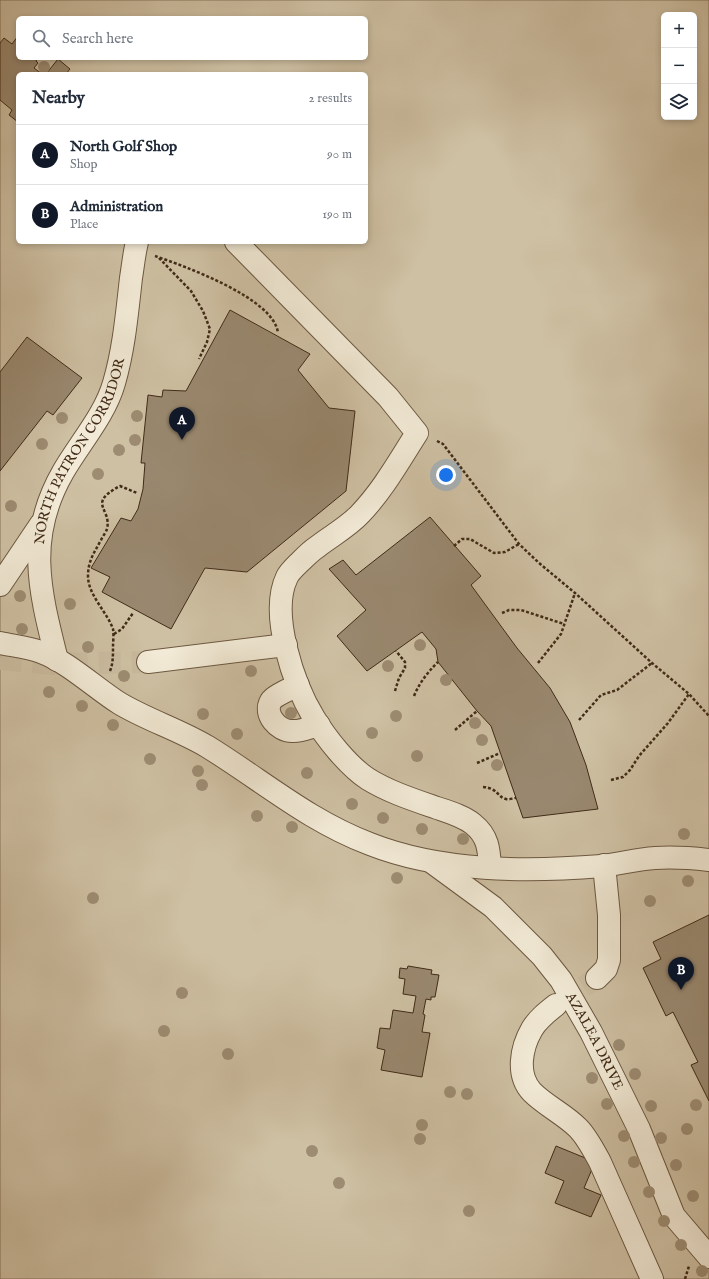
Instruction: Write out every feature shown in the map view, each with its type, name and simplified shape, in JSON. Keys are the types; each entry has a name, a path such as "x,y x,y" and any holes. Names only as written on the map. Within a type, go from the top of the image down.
{"lane":[{"path":"238,244 388,397 417,432 377,496 359,515 316,548 287,576 281,604 281,620 286,645 298,686 306,704 319,725 351,765 366,778 403,796 462,817 472,823 487,843 489,848 490,867"},
{"name":"NORTH PATRON CORRIDOR","path":"57,660 47,620 40,580 38,560 43,521 54,491 63,473 104,406 114,384 122,344 136,246"},
{"path":"0,586 43,521"},
{"path":"0,643 27,648 43,653 57,660 119,703 206,746 310,816 341,833 372,845 431,862 535,870 604,865 666,857 709,860"},
{"path":"148,662 286,645"},
{"path":"298,686 271,700 269,707 270,716 282,729 288,731 302,730 319,725"},
{"name":"AZALEA DRIVE","path":"431,862 492,907 542,956 561,980 591,1032 639,1129 674,1216 709,1257"},
{"path":"597,978 606,969 609,960 609,915 604,865"},
{"path":"556,1005 532,1029 526,1041 522,1064 522,1076 533,1093 566,1116 580,1130 591,1146 600,1162 652,1279"}],"path":[{"path":"136,246 159,257 186,267 248,297 268,314 277,327 278,333"},
{"path":"159,257 191,292 203,311 210,329 207,342 199,359"},
{"path":"417,432 427,435 443,444 519,544 538,563 689,694 709,716"},
{"path":"99,689 112,666 113,631 109,619 96,601 88,579 89,564 107,529 107,519 102,507 103,499 108,492 120,486 137,493"},
{"path":"454,546 462,539 470,539 494,553 505,552 519,544"},
{"path":"538,663 561,634 574,593"},
{"path":"502,613 509,610 521,610 564,624"},
{"path":"113,634 122,629 133,613"},
{"path":"395,691 399,678 405,668 405,662 396,651"},
{"path":"414,696 425,674 438,662"},
{"path":"579,720 601,695 617,690 652,663"},
{"path":"612,780 623,777 630,770 639,756 668,723 689,694"},
{"path":"454,730 477,712"},
{"path":"477,763 500,753"},
{"path":"483,787 495,790 502,797 507,799 516,798"}],"shaded area":[{"path":"0,0 709,0 709,1279 0,1279"}],"building":[{"path":"4,38 12,44 16,39 16,60 37,60 38,63 34,68 39,72 16,72 16,120 9,115 12,110 0,100 0,43"},
{"path":"57,60 70,69 68,72 48,72"},
{"path":"230,310 310,354 298,370 329,408 355,411 346,491 247,572 205,568 171,629 102,592 110,577 91,568 121,518 131,521 138,509 143,489 145,463 141,463 148,395 162,397 163,390 186,391"},
{"path":"27,337 82,378 53,415 47,411 0,471 0,372"},
{"path":"430,517 481,576 471,585 517,648 550,688 570,722 586,765 598,809 523,818 491,726 477,711 438,662 436,649 422,632 367,671 337,636 366,610 329,569 343,560 356,575"},
{"path":"709,915 709,1101 691,1065 698,1062 673,1012 666,1016 643,968 661,959 653,942"},
{"path":"408,966 432,970 431,974 439,975 435,997 431,997 431,1000 426,999 423,1014 425,1015 422,1032 430,1033 422,1077 381,1070 385,1050 377,1048 380,1028 390,1029 393,1010 413,1013 416,996 403,994 405,979 399,978 400,968 407,969"},
{"path":"556,1146 595,1162 584,1188 601,1195 591,1217 555,1203 564,1181 545,1173"}],"tunnel":[{"path":"0,659 53,664 148,662"},
{"path":"556,1005 597,978"}],"place":[{"name":"North Golf Shop","path":"182,440"},
{"name":"Administration","path":"681,990"}]}
